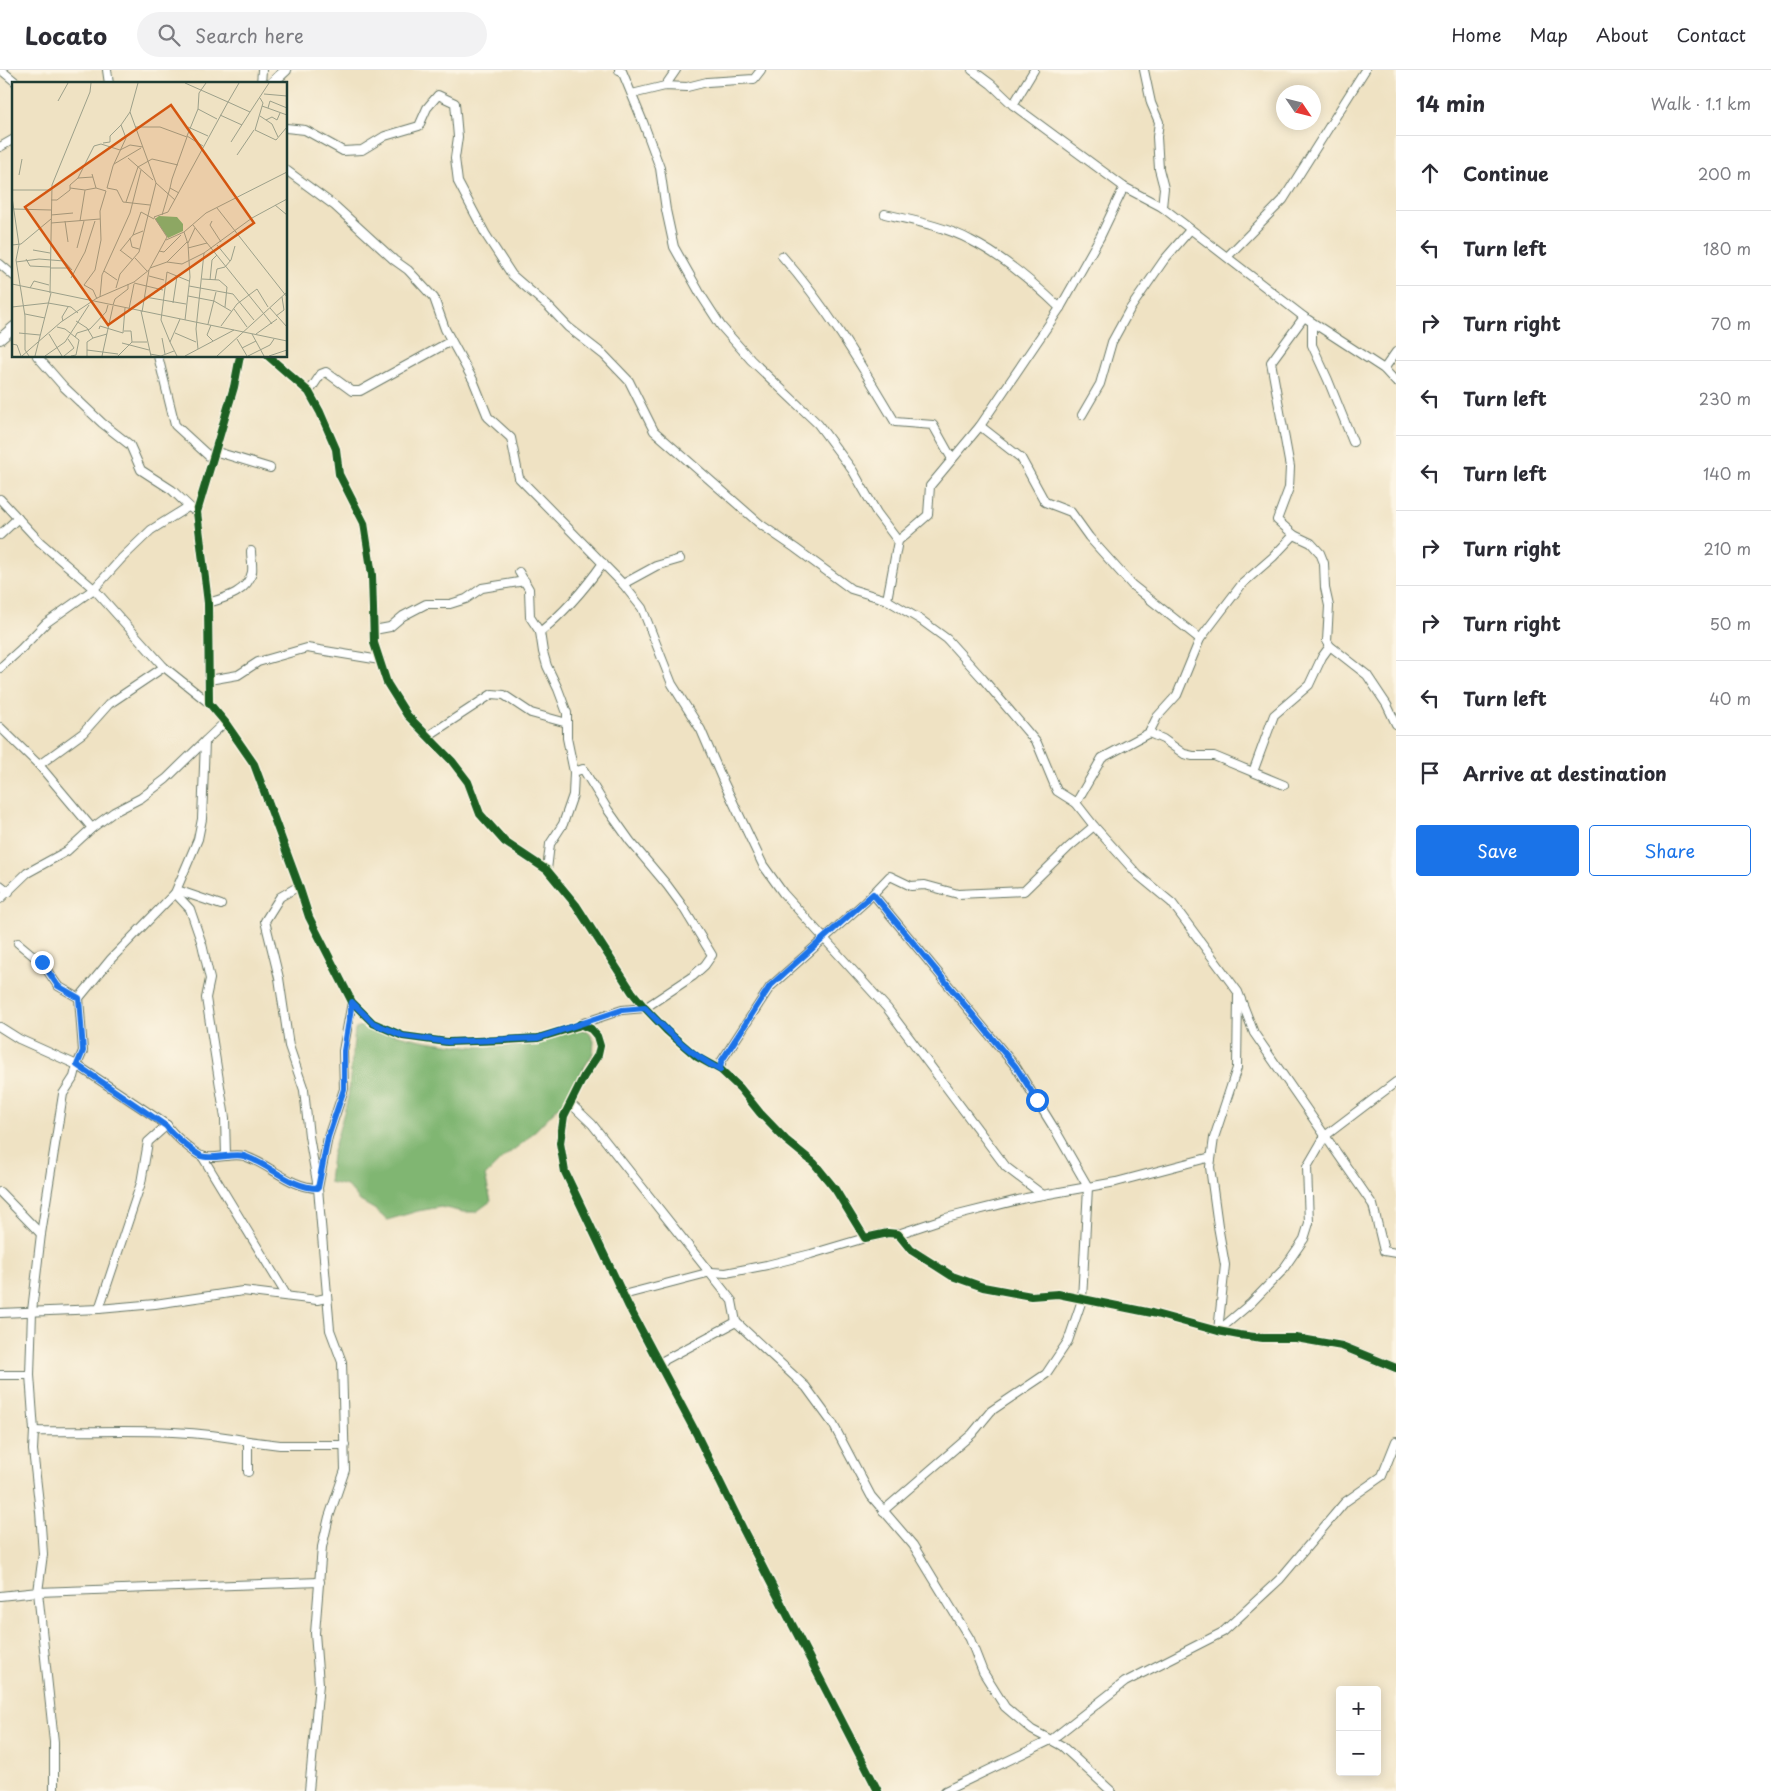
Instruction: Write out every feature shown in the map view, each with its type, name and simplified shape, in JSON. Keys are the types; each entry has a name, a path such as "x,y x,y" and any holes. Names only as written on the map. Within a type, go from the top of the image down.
{"street":[{"path":"1,70 16,82"},
{"path":"273,82 286,70"},
{"path":"619,70 622,70 660,168 674,247 701,295 721,326 751,360 818,424 853,471 877,512 898,540"},
{"path":"665,86 676,70"},
{"path":"632,94 665,86 687,88 707,82 754,79 761,70"},
{"path":"972,70 991,84 1013,105 1124,187 1162,207 1312,323 1384,370 1396,382"},
{"path":"1013,105 1034,70"},
{"path":"1144,70 1151,103 1158,122 1159,169 1164,188 1162,207"},
{"path":"1228,257 1283,200 1365,70"},
{"path":"288,128 305,130 343,151 362,150 385,136 419,126 427,108 438,95 456,103 458,137 455,158 458,182 486,235 512,275 549,307 568,327 604,355 629,381 654,431 711,483 760,524 851,589 886,600 921,620 947,640 983,679 1037,743 1058,790 1076,803 1138,875 1172,903 1238,992 1254,1033 1373,1205 1384,1251 1396,1253"},
{"path":"0,147 12,140"},
{"path":"288,171 335,206 394,260 408,270 434,298 444,329 473,380 488,417 511,438 520,478 623,584 642,608 672,684 701,730 763,865 783,893 887,1008 1006,1167 1043,1195"},
{"path":"886,600 898,540 928,515 930,486 980,426 1060,308 1100,237 1124,187"},
{"path":"885,214 919,221 969,239 998,256 1034,283 1060,308"},
{"path":"1082,415 1100,384 1112,342 1130,309 1164,260 1190,230"},
{"path":"782,256 799,275 854,354 895,422 933,425 952,459"},
{"path":"0,264 12,274"},
{"path":"1304,317 1271,362 1290,467 1289,488 1277,520 1294,535 1311,543 1320,553 1324,563 1325,588 1329,606 1327,641 1330,646 1367,675 1387,705 1396,724"},
{"path":"1312,323 1312,345 1352,442"},
{"path":"0,339 12,329"},
{"path":"309,392 321,374 326,372 352,391 360,391 451,341"},
{"path":"1384,370 1396,352"},
{"path":"39,358 64,387 102,423 130,445 141,470 172,490 188,507 197,512"},
{"path":"158,358 175,425 213,455 270,468"},
{"path":"208,703 208,603 197,512 234,387 240,358"},
{"path":"270,358 309,392 336,449 339,474 364,523 372,575 374,643 387,683 407,715 452,761 468,782 480,814 505,842 547,870 576,905 632,992 645,1008 667,1031 697,1057 720,1070 740,1088 760,1113 786,1140 814,1163 835,1189 865,1238"},
{"path":"980,426 1021,458 1045,502 1072,512 1089,537 1132,585 1200,639"},
{"path":"0,499 40,542 94,589 164,667 208,703 225,722 254,764 309,916 352,1002 373,1023 403,1036 448,1042 538,1038 622,1010 645,1008 693,976 705,965 712,955 682,904 630,841 583,769 574,772"},
{"path":"0,668 46,623 94,589 151,530 188,507"},
{"path":"0,534 18,518"},
{"path":"1076,803 1102,758 1149,733 1157,717 1177,695 1200,639 1242,584 1273,557 1294,535"},
{"path":"208,603 232,596 242,588 252,573 251,551"},
{"path":"623,584 656,566 680,559"},
{"path":"540,632 560,616 584,590 603,563"},
{"path":"519,572 529,589 530,617 540,632 543,652 567,713 567,738 574,772 574,795 563,824 550,844 547,870"},
{"path":"374,630 390,627 403,616 426,604 450,604 466,599 482,588 525,581"},
{"path":"1253,772 1274,715 1309,686 1322,657 1330,646"},
{"path":"209,680 238,675 258,662 307,648 380,660"},
{"path":"40,766 83,733 109,704 164,667"},
{"path":"428,736 492,694 504,695 531,713 567,723"},
{"path":"0,899 28,874 67,851 92,828 114,812 141,798 166,779 225,722"},
{"path":"0,727 40,766 92,828"},
{"path":"1149,733 1162,739 1184,754 1214,756 1284,785"},
{"path":"54,1791 54,1742 38,1592 43,1554 33,1450 34,1431 30,1375 32,1311 41,1234 63,1094 74,1077 83,1051 79,998 111,959 176,892 198,839 202,818 205,741"},
{"path":"720,1070 721,1062 770,986 873,894 890,876 911,886 925,885 958,894 1024,890 1094,826"},
{"path":"0,886 9,892"},
{"path":"299,886 280,897 265,921 279,978 289,1046 304,1090 309,1136 318,1188 330,1330 342,1362 345,1445 345,1470 329,1517 322,1547 315,1633 319,1684 309,1791"},
{"path":"176,892 221,905"},
{"path":"176,892 190,909 202,944 210,978 206,998 225,1118 226,1156"},
{"path":"873,894 1016,1067 1088,1187 1082,1300 1068,1341 1046,1374 991,1411 972,1434 883,1510"},
{"path":"18,943 42,962 58,986 79,998"},
{"path":"1218,1330 1225,1265 1210,1167 1214,1138 1237,1068 1238,992"},
{"path":"318,1188 328,1137 344,1089 344,1051 352,1002"},
{"path":"580,1024 591,1029 597,1036 600,1046 598,1055 584,1076 564,1116 560,1143 565,1172 623,1294 878,1791"},
{"path":"0,1027 19,1039 77,1065 166,1126 170,1132 202,1156 287,1296"},
{"path":"1218,1330 1251,1303 1282,1271 1304,1239 1309,1223 1306,1167 1325,1136 1396,1082"},
{"path":"570,1103 592,1124 732,1301 736,1322 806,1386 833,1424 871,1496 913,1545 970,1639 983,1672 1005,1706 1032,1730 1062,1746 1112,1791"},
{"path":"99,1309 141,1183 148,1142 166,1126"},
{"path":"202,1156 242,1156 257,1161 306,1188 318,1188"},
{"path":"623,1294 710,1272 726,1273 767,1265 865,1238 888,1233 898,1234 946,1218 1026,1198 1116,1182 1211,1157"},
{"path":"0,1192 41,1234"},
{"path":"898,1234 911,1250 952,1276 983,1287 1031,1296 1058,1294 1152,1313 1218,1330 1263,1338 1296,1338 1342,1346 1396,1368"},
{"path":"0,1313 99,1309 155,1304 243,1291 318,1300 326,1298"},
{"path":"659,1364 736,1322"},
{"path":"0,1375 30,1375"},
{"path":"34,1431 195,1433 228,1436 248,1441 280,1445 345,1445"},
{"path":"248,1441 248,1472"},
{"path":"945,1791 1051,1740 1125,1682 1223,1632 1280,1579 1345,1502 1382,1476 1396,1441"},
{"path":"0,1596 38,1592 320,1582"}],"green space":[{"path":"365,1024 401,1036 422,1040 444,1044 489,1047 526,1044 578,1029 588,1031 594,1041 593,1053 565,1100 525,1141 504,1157 485,1176 491,1201 476,1212 463,1212 441,1207 387,1220 374,1209 360,1201 347,1186 329,1182 332,1155 348,1098 355,1029"}],"cycle path":[{"path":"240,358 234,387 197,512 208,603 209,703 225,722 254,764 309,917 352,1002 373,1023 403,1036 447,1042 538,1038 580,1024 591,1029 597,1036 600,1046 598,1055 584,1076 564,1116 560,1143 565,1172 628,1305 696,1433 744,1531 878,1791"},
{"path":"270,358 309,392 336,449 339,474 364,523 372,575 374,643 387,683 407,715 452,761 468,782 480,814 505,842 547,870 576,905 632,992 645,1008 667,1031 697,1057 721,1070 740,1088 760,1113 786,1140 814,1163 835,1189 865,1238 888,1233 898,1234 911,1250 952,1276 983,1287 1031,1296 1058,1294 1152,1313 1239,1335 1263,1338 1296,1338 1342,1346 1396,1368"}],"route":[{"path":"42,962 58,986 79,998 83,1051 77,1065 166,1126 170,1132 202,1156 242,1156 257,1161 306,1188 318,1188 328,1137 344,1089 344,1051 352,1002 373,1023 403,1036 448,1042 538,1038 622,1010 645,1008 667,1031 697,1057 720,1070 721,1062 770,986 873,894 1016,1067 1037,1100"}]}
